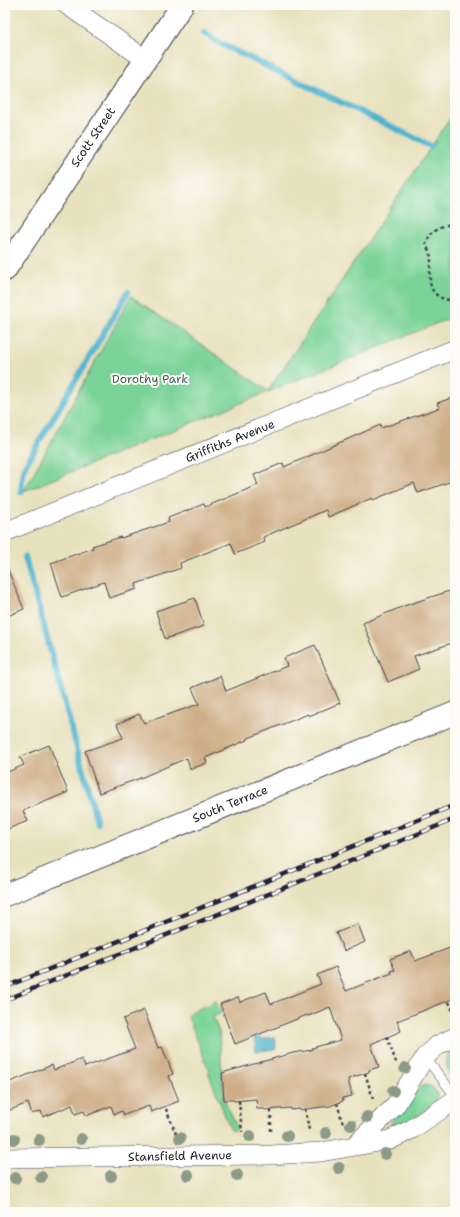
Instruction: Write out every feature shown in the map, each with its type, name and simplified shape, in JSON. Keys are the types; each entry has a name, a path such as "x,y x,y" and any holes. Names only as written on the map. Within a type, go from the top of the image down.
{"street":[{"path":"67,5 145,59"},
{"name":"Scott Street","path":"5,270 182,5"},
{"name":"Griffiths Avenue","path":"5,532 455,349"},
{"name":"South Terrace","path":"5,895 455,713"},
{"path":"355,1145 395,1106 425,1057 438,1045 455,1037"},
{"name":"Stansfield Avenue","path":"5,1158 271,1155 321,1152 355,1145 373,1144 395,1137 417,1126 455,1100"}],"lane":[{"path":"425,1057 455,1096"}],"path":[{"path":"455,224 440,227 430,235 426,243 431,256 429,281 431,288 435,293 444,299 455,299"},
{"path":"449,1002 455,1016"},
{"path":"387,1037 397,1065 401,1068"},
{"path":"365,1073 375,1105"},
{"path":"239,1101 242,1132"},
{"path":"337,1103 343,1124"},
{"path":"166,1109 176,1134"},
{"path":"271,1110 271,1131"},
{"path":"305,1110 309,1130"}],"green space":[{"name":"Dorothy Park","path":"455,111 455,316 24,491 131,296 268,391"},
{"path":"216,1001 221,1013 213,1017 219,1032 224,1100 238,1129 231,1131 188,1017 191,1012"},
{"path":"455,1046 455,1079 447,1067 446,1058 451,1049"},
{"path":"425,1085 433,1087 437,1093 436,1100 426,1110 394,1128 392,1127 391,1123 416,1091"}],"water":[{"path":"259,1034 260,1039 275,1037 276,1049 256,1051 254,1035"}],"building":[{"path":"455,397 455,480 418,493 414,483 373,500 372,498 328,517 326,510 263,537 265,542 235,554 231,543 180,563 181,568 136,584 137,589 109,598 104,582 62,597 51,563 93,548 92,546 169,522 168,518 204,504 205,507 258,485 254,475 283,463 284,467 380,425 381,428 439,408 437,403"},
{"path":"5,563 24,609 5,617"},
{"path":"449,591 455,609 455,642 414,656 419,669 388,682 363,623 404,606"},
{"path":"195,598 204,626 165,639 156,611"},
{"path":"315,645 340,703 246,739 247,740 205,758 207,763 190,769 187,758 138,779 99,793 85,751 123,738 117,724 139,714 144,723 199,704 192,688 220,676 226,691 287,666 284,658"},
{"path":"49,745 68,792 23,811 28,821 5,830 5,773 24,765 20,757"},
{"path":"358,924 365,942 344,951 336,933"},
{"path":"455,946 455,998 397,1021 401,1031 371,1044 379,1067 348,1079 352,1096 342,1098 343,1101 330,1106 299,1110 291,1110 291,1108 265,1110 257,1109 256,1099 234,1101 224,1100 222,1073 293,1053 312,1050 312,1048 341,1040 330,1007 235,1044 220,1004 238,997 240,1002 266,992 271,1004 321,984 317,975 336,967 346,991 392,973 391,971 395,970 390,959 411,951 415,961"},
{"path":"144,1010 158,1048 162,1047 173,1074 169,1076 179,1101 151,1112 149,1106 124,1115 122,1111 114,1114 111,1106 86,1116 84,1111 75,1114 72,1105 43,1117 41,1111 32,1114 28,1103 5,1112 5,1084 52,1065 54,1070 82,1059 85,1067 135,1049 123,1019"}],"waterway":[{"path":"204,33 219,43 431,146"},
{"path":"21,492 23,472 26,464 128,292"},
{"path":"25,557 97,822"}],"railway":[{"path":"5,987 455,805"},
{"path":"5,1000 455,819"}]}
